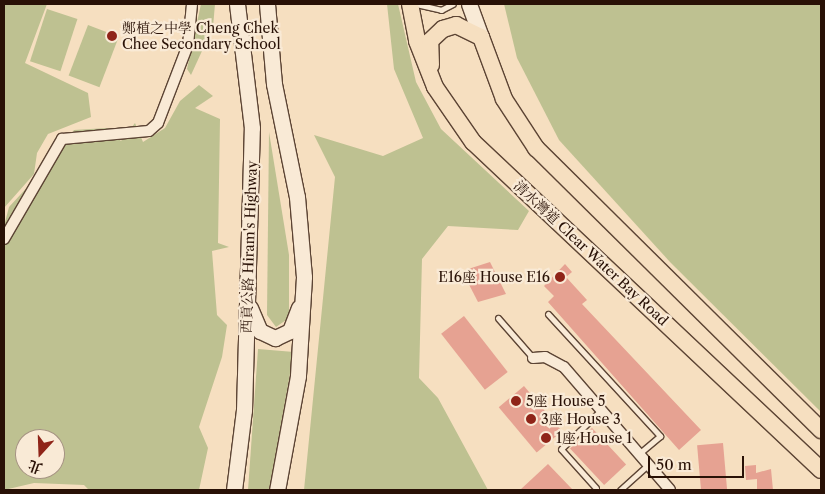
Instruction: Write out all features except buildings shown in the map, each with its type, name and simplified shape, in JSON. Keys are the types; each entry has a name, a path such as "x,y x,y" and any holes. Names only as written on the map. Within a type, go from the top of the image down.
{"main road":[{"name":"西貢公路 Hiram's Highway","path":"234,490 244,410 252,128 238,4"},
{"name":"清水灣道 Clear Water Bay Road","path":"410,4 417,41 435,86 473,142 821,470"},
{"path":"469,4 504,99 536,148 821,430"},
{"path":"478,4 481,37"},
{"path":"267,6 274,84 297,197 304,277 298,376 277,490"},
{"path":"435,86 430,41 437,33 456,25 481,37"},
{"path":"247,297 260,331 284,337 295,323 304,277"}],"street":[{"path":"4,238 62,139 149,130 158,123 188,45 192,4"},
{"path":"533,358 560,364 651,462 670,490"}],"lane":[{"path":"416,4 441,10 452,4"},
{"path":"548,314 660,436 641,452"},
{"path":"498,318 533,358"},
{"path":"596,488 561,449 602,409"},
{"path":"620,490 651,462"}],"green space":[{"path":"4,4 47,4 25,63 88,93 91,117 48,134 37,153 34,174 4,208"},
{"path":"201,4 215,4 213,27 191,75 187,69"},
{"path":"387,4 398,4 416,82 441,129 529,211 518,230 448,226 422,259 419,378 438,398 488,490 304,490 335,177 314,135 383,156 423,138 394,69"},
{"path":"504,4 821,4 821,412 670,262 559,140 517,58"},
{"path":"47,9 77,19 60,71 30,61"},
{"path":"88,25 119,37 99,87 69,75"},
{"path":"199,85 213,96 195,108 220,119 218,243 229,247 212,251 217,315 227,325 222,357 199,427 208,448 199,490 89,490 84,485 34,483 4,490 4,226 9,207 32,182 37,182 74,130 107,128 121,141 135,123 143,142 165,128 180,101"},
{"path":"269,132 289,255 289,318 276,327 267,315"},
{"path":"258,349 294,352 269,490 248,490"}],"place":[{"name":"鄭植之中學 Cheng Chek Chee Secondary School","path":"112,36"},
{"name":"E16座 House E16","path":"560,277"},
{"name":"5座 House 5","path":"516,401"},
{"name":"3座 House 3","path":"531,419"},
{"name":"1座 House 1","path":"546,438"}]}
